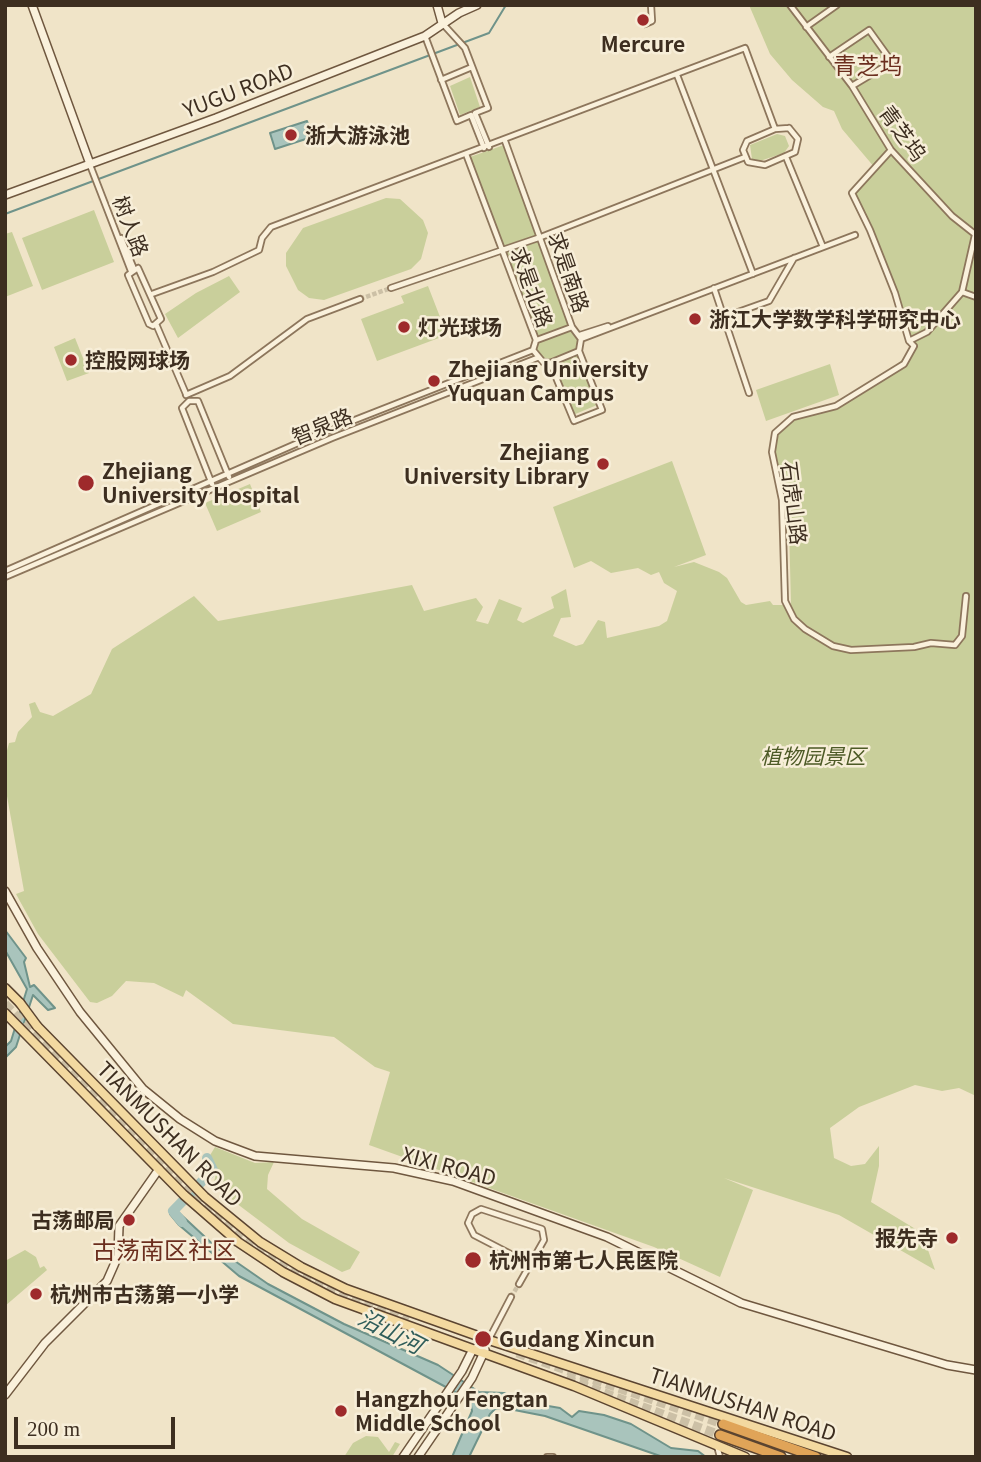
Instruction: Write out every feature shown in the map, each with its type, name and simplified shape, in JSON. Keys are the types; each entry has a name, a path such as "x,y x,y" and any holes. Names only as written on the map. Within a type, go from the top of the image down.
{"highway":[{"path":"723,1424 816,1457"},
{"path":"720,1435 781,1457"}],"main road":[{"path":"32,5 91,168"},
{"path":"437,5 442,23"},
{"name":"YUGU ROAD","path":"5,195 91,168 425,36 442,23 477,5"},
{"name":"XIXI ROAD","path":"5,891 49,967 127,1069 153,1099 215,1141 255,1156 394,1168 453,1181 607,1237 741,1303 947,1365 976,1370"},
{"name":"TIANMUSHAN ROAD","path":"7,993 20,1003 37,1026 193,1186 260,1241 301,1267 346,1289 489,1340 847,1457"},
{"name":"TIANMUSHAN ROAD","path":"8,1015 184,1195 238,1242 309,1287 573,1386 745,1457"},
{"path":"5,1395 45,1343 114,1270 118,1226 159,1169"},
{"path":"403,1457 462,1371 472,1350 489,1340"},
{"path":"418,1457 472,1378 489,1340"}],"street":[{"path":"645,24 652,21 651,5"},
{"name":"青芝坞","path":"790,5 852,86 891,150 952,216 975,235"},
{"path":"806,27 837,5"},
{"path":"425,36 457,121 488,108 464,47 442,23"},
{"path":"829,57 869,30 892,62 852,86"},
{"path":"152,294 213,272 259,250 262,238 271,227 505,141 745,48 775,129"},
{"path":"441,80 472,67"},
{"path":"677,75 753,274"},
{"path":"473,114 486,147"},
{"path":"789,128 798,139 797,149 786,157 758,166 745,157 743,150 747,141 775,129 789,128"},
{"name":"求是南路","path":"505,141 572,327 581,337 579,351"},
{"path":"891,150 852,193 895,293 909,341 927,332 962,292 975,235"},
{"name":"求是北路","path":"466,154 536,340 533,350 537,358 550,363"},
{"path":"391,288 541,237 745,157"},
{"path":"786,157 823,247"},
{"name":"树人路","path":"91,168 133,270"},
{"path":"581,337 855,235"},
{"path":"724,317 769,301 794,258"},
{"path":"133,270 140,270 152,294 161,319 156,324 149,324 128,275 133,270"},
{"path":"714,288 749,393"},
{"path":"962,292 976,297"},
{"path":"186,395 230,376 307,319 360,299"},
{"path":"156,324 189,401"},
{"path":"536,340 572,327"},
{"name":"石虎山路","path":"909,341 914,346 904,364 836,406 793,416 775,433 772,452 783,512 785,601 794,619 804,629 833,646 851,650 914,647 931,643 955,645 962,636 966,596"},
{"name":"智泉路","path":"230,479 314,436 533,350"},
{"path":"579,351 602,410 572,422 550,363 579,351"},
{"name":"智泉路","path":"5,571 537,358"},
{"path":"213,486 182,408 189,401 198,401 230,479"},
{"name":"智泉路","path":"5,577 213,486"},
{"path":"519,1284 544,1240 542,1229 481,1209 472,1214 468,1223 474,1235 530,1264"},
{"path":"489,1340 511,1297"},
{"path":"717,1445 720,1457"},
{"path":"547,1457 553,1457"}],"green space":[{"name":"植物园景区","path":"749,5 976,5 976,1096 959,1088 942,1091 915,1085 859,1107 830,1128 834,1158 851,1166 865,1164 879,1146 879,1166 871,1202 922,1233 935,1270 839,1215 724,1178 753,1190 720,1277 654,1247 369,1145 390,1072 375,1067 334,1037 233,1024 186,990 183,997 154,983 126,981 112,996 97,1003 90,1002 38,934 16,894 24,891 5,785 5,758 9,743 15,742 18,732 32,717 29,704 35,702 40,712 53,716 91,694 112,649 194,596 218,621 412,585 424,611 476,598 483,607 476,621 488,624 499,599 522,608 517,620 523,623 554,608 551,597 566,589 571,617 561,618 553,636 576,646 583,644 598,620 605,622 607,638 659,626 667,621 677,591 664,583 659,572 651,575 638,568 611,573 591,561 574,568 553,507 672,461 706,555 674,567 694,562 719,572 727,578 741,602 746,605 770,601 773,605 791,605 789,525 772,453 783,421 831,409 880,379 910,353 911,347 879,254 850,196 875,168 842,129 834,111 823,107 792,80 770,54"},
{"path":"470,77 480,107 460,115 450,86"},
{"path":"777,134 785,136 789,146 784,153 760,161 752,159 750,145"},
{"path":"504,145 536,235 504,246 470,157"},
{"path":"386,198 400,199 423,220 428,233 421,259 411,269 324,300 309,298 298,290 286,266 286,253 303,228"},
{"path":"94,210 114,262 42,290 22,238"},
{"path":"12,232 33,286 5,297 5,234"},
{"path":"539,240 568,325 538,336 505,252"},
{"path":"229,276 240,292 178,338 165,314 196,293"},
{"name":"灯光球场","path":"428,286 447,335 377,361 361,319 404,303 401,296"},
{"path":"571,329 580,341 577,349 549,360 539,356 535,346 538,342"},
{"name":"控股网球场","path":"75,338 89,373 67,381 54,347"},
{"path":"578,355 597,405 573,415 553,364"},
{"path":"830,364 839,395 766,421 756,390"},
{"path":"250,484 261,512 217,531 205,503"},
{"path":"215,1147 255,1163 274,1162 268,1175 267,1189 302,1219 360,1252 350,1269 342,1272 289,1243 236,1203 214,1182 217,1170 209,1157"},
{"path":"25,1250 36,1257 40,1268 44,1266 47,1270 5,1306 5,1261"},
{"path":"366,1436 378,1437 389,1452 395,1442 400,1444 392,1457 344,1457 353,1443"}],"water":[{"name":"浙大游泳池","path":"307,121 312,137 275,149 270,133"},
{"path":"5,930 26,958 24,962 30,987 34,985 55,1008 48,1010 33,995 16,1047 5,1058 5,1047 11,1041 27,989 5,950"},
{"path":"176,1210 219,1250 268,1284 344,1324 438,1365 479,1392 504,1393 525,1402 560,1408 572,1417 579,1411 604,1415 631,1424 671,1448 698,1451 706,1457 663,1457 545,1416 504,1408 495,1409 490,1414 469,1457 452,1457 472,1411 470,1400 239,1276 179,1225 170,1214"}],"waterway":[{"path":"5,214 489,33 506,5"},
{"name":"沿山河","path":"182,1222 173,1211 213,1170 207,1158"}],"tunnel":[{"path":"360,299 391,288"},
{"path":"5,1004 179,1184 240,1237 297,1274 408,1321"},
{"path":"511,1297 519,1284"},
{"path":"517,1353 723,1424"},
{"path":"566,1379 720,1435"}],"place":[{"name":"Mercure","path":"643,20"},
{"name":"浙大游泳池","path":"291,135"},
{"name":"浙江大学数学科学研究中心","path":"695,319"},
{"name":"灯光球场","path":"404,327"},
{"name":"控股网球场","path":"71,360"},
{"name":"Zhejiang University Yuquan Campus","path":"434,381"},
{"name":"Zhejiang University Library","path":"603,464"},
{"name":"Zhejiang University Hospital","path":"86,483"},
{"name":"古荡邮局","path":"129,1220"},
{"name":"报先寺","path":"952,1238"},
{"name":"杭州市第七人民医院","path":"473,1260"},
{"name":"杭州市古荡第一小学","path":"36,1294"},
{"name":"Gudang Xincun","path":"483,1339"},
{"name":"Hangzhou Fengtan Middle School","path":"341,1411"}],"district":[{"name":"青芝坞","path":"868,65"},
{"name":"古荡南区社区","path":"164,1250"}]}
